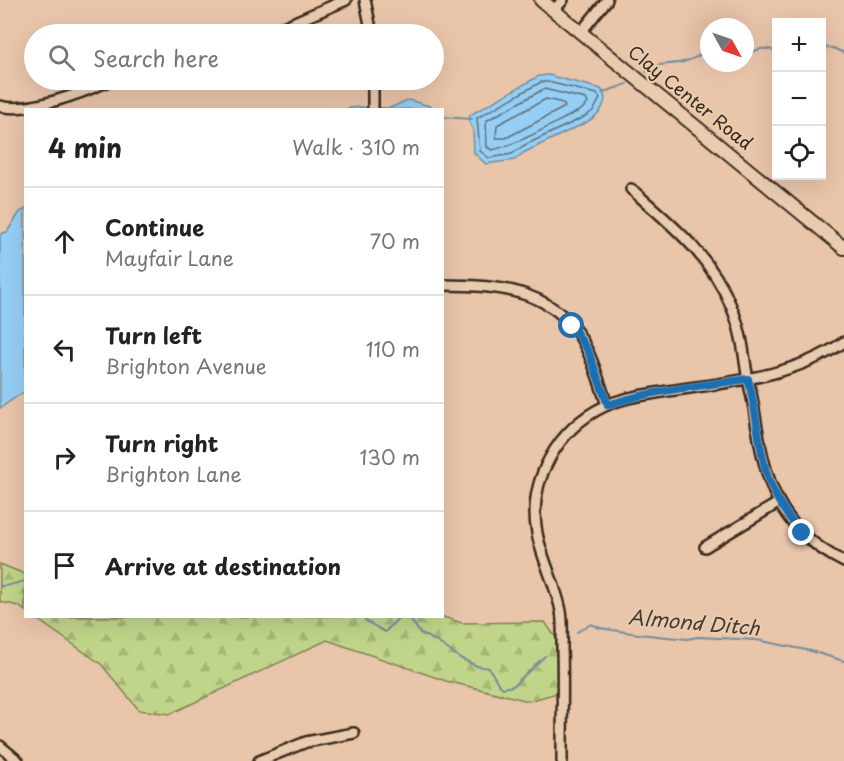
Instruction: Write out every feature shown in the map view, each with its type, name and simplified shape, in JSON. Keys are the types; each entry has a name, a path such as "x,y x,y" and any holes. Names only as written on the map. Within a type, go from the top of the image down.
{"street":[{"path":"290,24 346,0"},
{"path":"365,0 370,24"},
{"name":"Clay Center Road","path":"542,0 844,248"},
{"path":"554,10 563,0"},
{"path":"581,32 607,0"},
{"path":"0,106 10,109 33,105 87,90"},
{"path":"373,90 373,107"},
{"path":"631,189 689,241 717,278 740,329 762,462 778,503 802,533 822,549 844,562"},
{"path":"444,285 488,285 510,289 528,295 549,307 572,326 588,351 608,405"},
{"path":"562,761 561,611 536,530 537,492 549,459 561,441 585,418 624,399 784,372 827,353 844,342"},
{"path":"705,547 778,503"},
{"path":"259,761 306,742 354,733"},
{"path":"0,746 18,761"}],"green space":[{"path":"0,564 24,574 24,610 19,606 0,602"},
{"path":"444,617 462,623 545,622 558,641 557,693 529,701 446,681 327,640 170,714 139,710 101,664 35,618"}],"water":[{"path":"548,75 601,89 605,98 596,116 525,152 514,160 486,164 474,153 470,115 539,76"},
{"path":"408,100 432,108 390,108"},
{"path":"24,210 24,392 0,408 0,234 7,232"}],"waterway":[{"path":"826,47 844,53"},
{"path":"754,51 772,50"},
{"path":"646,72 659,65 678,63 700,55"},
{"path":"602,93 627,84"},
{"path":"444,117 472,119"},
{"name":"Almond Ditch","path":"0,586 24,582"},
{"name":"Almond Ditch","path":"364,618 385,632 398,618"},
{"name":"Almond Ditch","path":"404,618 410,619 420,633 460,658 477,666 489,668 503,688 513,686 545,656"},
{"name":"Almond Ditch","path":"577,632 591,624 600,628 638,634 687,639 698,637 757,640 811,651 844,661"}],"route":[{"path":"572,326 588,351 608,405 624,399 748,379 766,475 778,503 802,533"}]}
